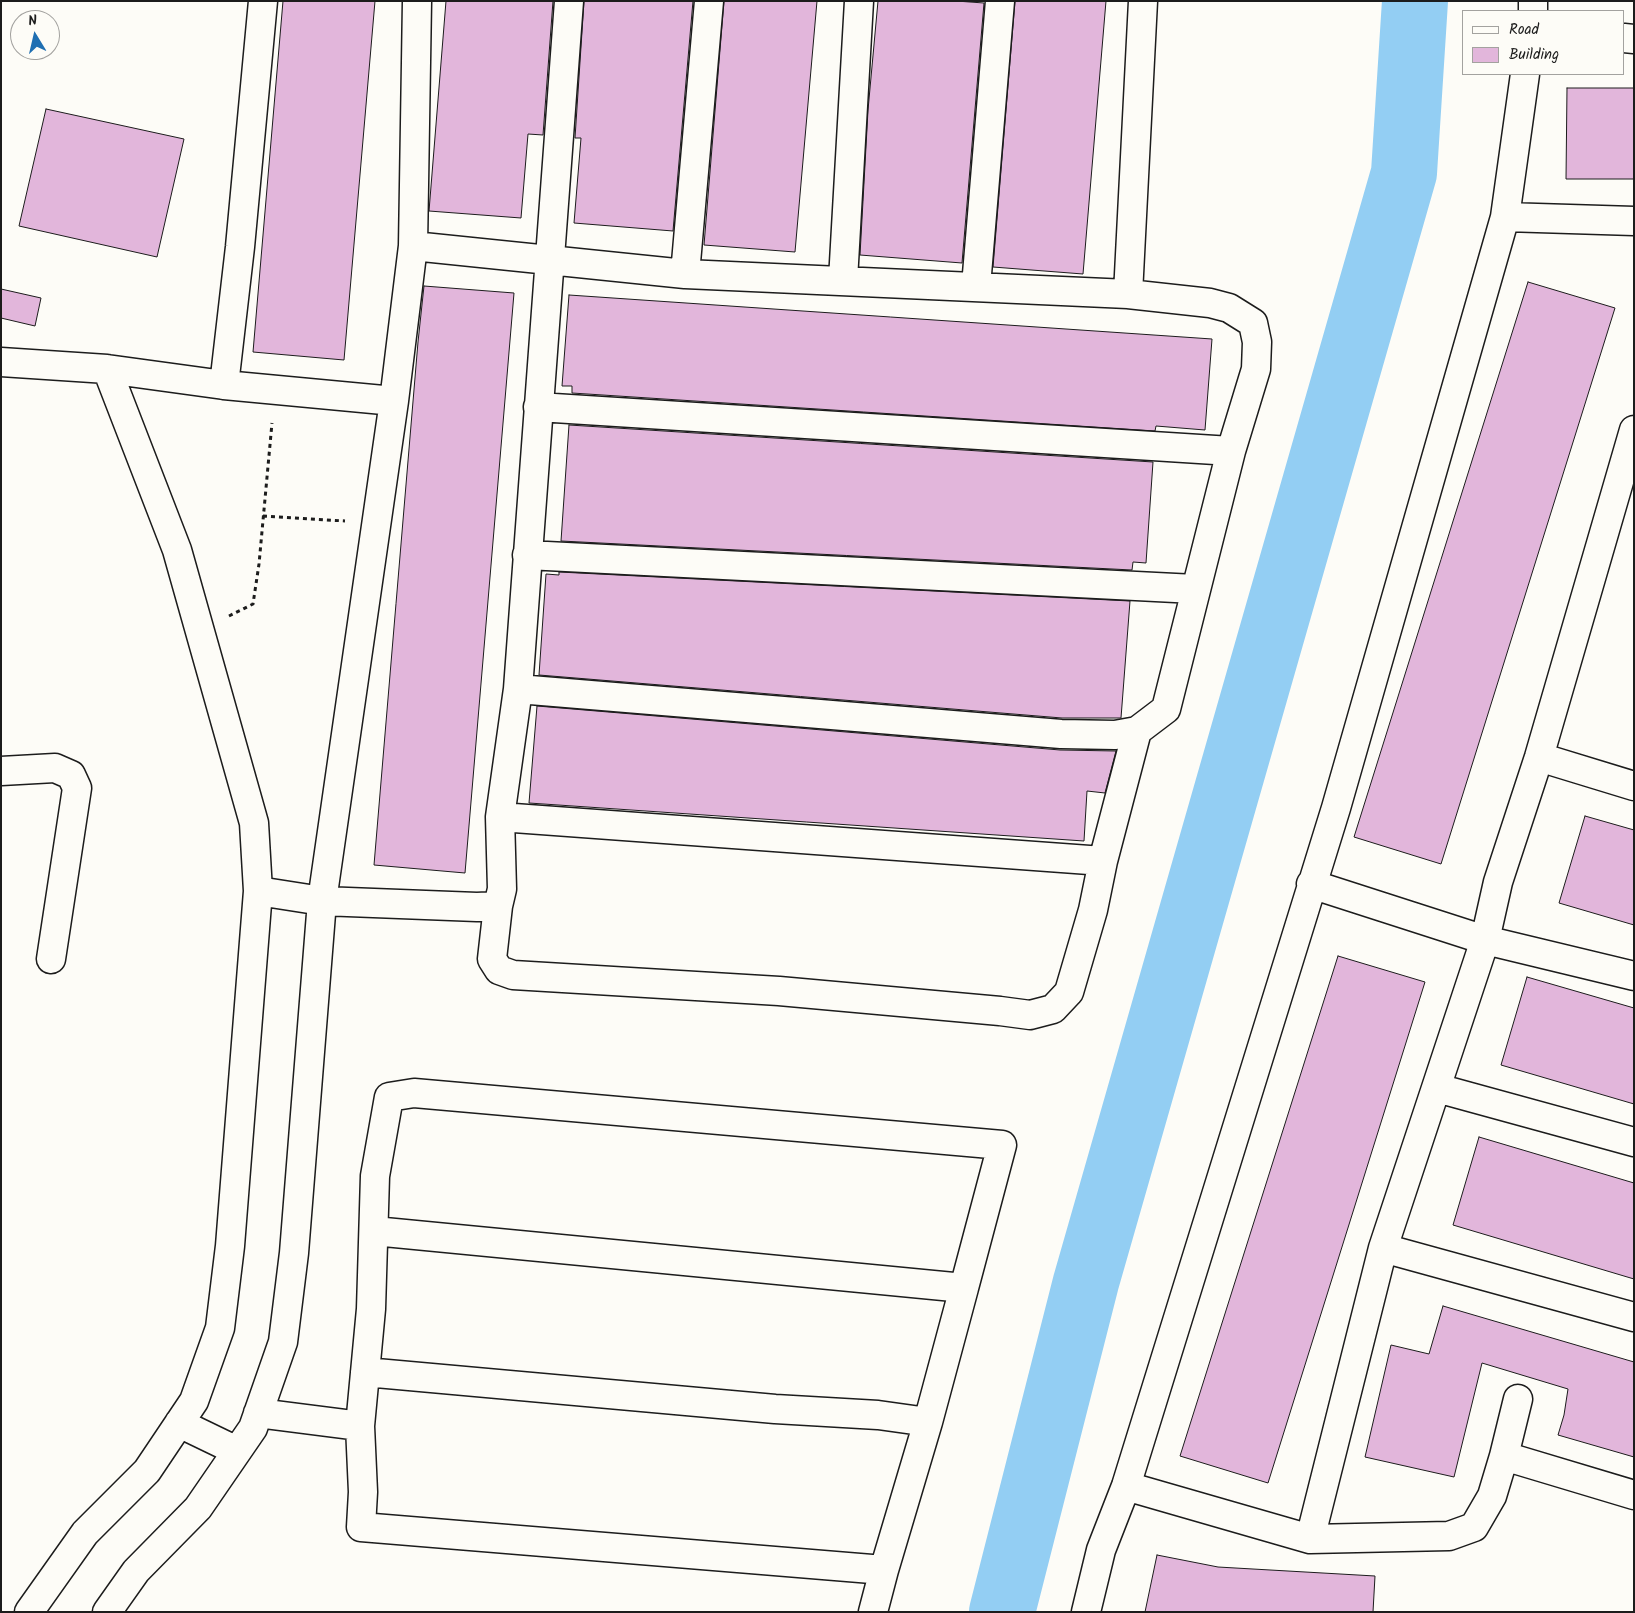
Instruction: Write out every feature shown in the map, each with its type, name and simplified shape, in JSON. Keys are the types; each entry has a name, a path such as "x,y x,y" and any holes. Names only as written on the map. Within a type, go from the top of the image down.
{"street":[{"path":"224,385 240,247 263,1"},
{"path":"107,1612 136,1571 198,1508 253,1428 282,1342 294,1253 322,901 394,401 413,246 416,1"},
{"path":"569,1 518,689 500,817 502,889 498,906 492,959 498,970 513,975 778,991 1030,1015 1053,1009 1069,992 1093,910 1103,861 1137,731"},
{"path":"685,274 708,1"},
{"path":"843,280 858,1"},
{"path":"976,286 1000,1"},
{"path":"1128,294 1143,1"},
{"path":"1086,1612 1102,1550 1126,1486 1336,808 1505,217 1525,75"},
{"path":"1505,217 1634,221"},
{"path":"413,246 685,274 1128,294 1210,303 1229,308 1253,323 1257,342 1256,369 1230,451 1166,709 1137,731 1115,735 1061,734 518,689"},
{"path":"1,362 107,370 224,385 394,401"},
{"path":"29,1612 85,1533 147,1471 180,1424 194,1402 220,1328 230,1246 258,891 254,823 177,550 107,370"},
{"path":"538,407 1230,451"},
{"path":"1310,1539 1383,1248 1485,940 1498,882 1539,757 1634,430"},
{"path":"527,556 1195,589"},
{"path":"1539,757 1634,786"},
{"path":"1,771 55,768 71,775 77,788 51,959"},
{"path":"500,817 1103,861"},
{"path":"1311,884 1485,940 1634,976"},
{"path":"258,891 322,901 477,907 498,906"},
{"path":"1437,1088 1634,1142"},
{"path":"873,1612 928,1422 1002,1145 414,1093 389,1097 375,1176 371,1309 360,1426 363,1492 361,1526 884,1570"},
{"path":"374,1231 964,1288"},
{"path":"1383,1248 1634,1317"},
{"path":"365,1372 775,1409 878,1415 928,1422"},
{"path":"1126,1486 1310,1539 1449,1536 1474,1527 1492,1496 1518,1399"},
{"path":"258,1414 360,1426"},
{"path":"180,1424 237,1451"},
{"path":"1504,1456 1634,1495"}],"path":[{"path":"197,623 230,615 253,604 275,390"},
{"path":"263,516 376,524"}],"building":[{"path":"283,1 375,1 344,360 253,352"},
{"path":"446,1 553,1 543,135 528,134 521,218 429,211"},
{"path":"584,1 693,1 673,231 574,223 581,138 575,138"},
{"path":"724,1 817,1 795,252 704,245"},
{"path":"878,1 984,3 962,263 860,255 868,110"},
{"path":"1015,1 1106,1 1083,274 993,267"},
{"path":"1567,88 1634,88 1634,179 1566,179"},
{"path":"46,109 184,139 157,257 19,226"},
{"path":"1528,282 1615,308 1441,864 1354,837"},
{"path":"424,286 514,293 465,873 374,865"},
{"path":"1,289 41,298 35,326 1,318"},
{"path":"569,295 1212,339 1205,430 1156,426 1155,431 572,393 572,386 562,386"},
{"path":"569,425 1153,462 1146,563 1133,562 1132,570 561,541"},
{"path":"559,572 1130,601 1121,718 1062,718 539,675 546,574 559,575"},
{"path":"537,706 1060,750 1116,751 1105,793 1087,791 1084,841 529,803"},
{"path":"1585,816 1634,830 1634,925 1559,903"},
{"path":"1338,956 1425,982 1268,1483 1180,1456"},
{"path":"1527,977 1634,1008 1634,1104 1501,1065"},
{"path":"1479,1137 1634,1183 1634,1279 1453,1225"},
{"path":"1443,1306 1634,1362 1634,1457 1558,1435 1564,1415 1568,1389 1482,1363 1454,1477 1365,1457 1391,1345 1429,1354"},
{"path":"1157,1555 1218,1567 1375,1576 1373,1612 1145,1612"}],"waterway":[{"path":"1002,1612 1086,1282 1404,173 1415,1"}]}
